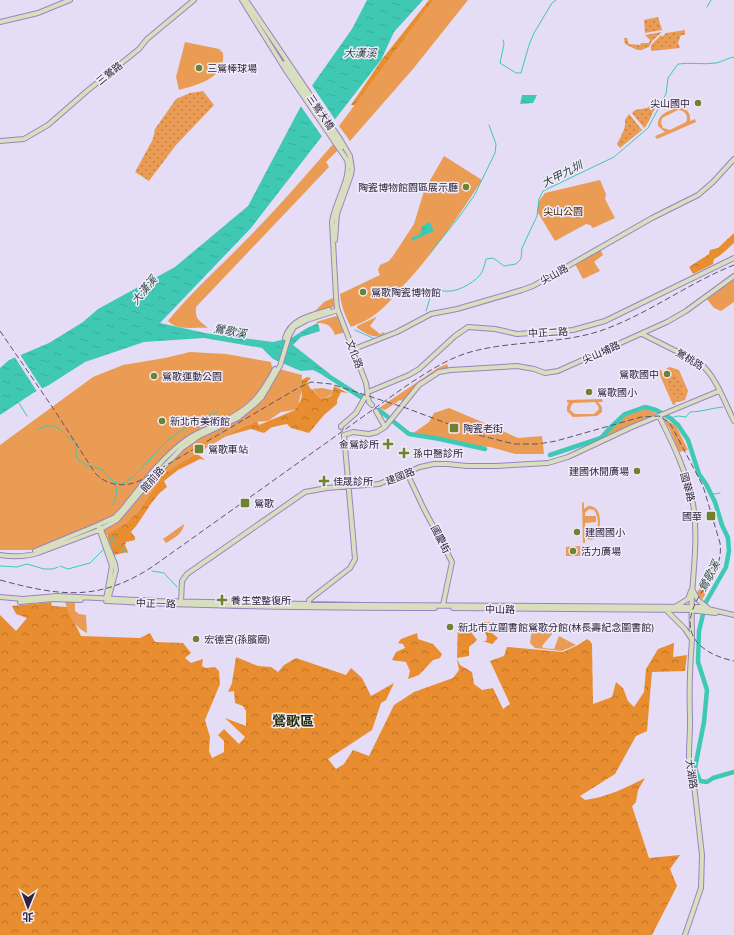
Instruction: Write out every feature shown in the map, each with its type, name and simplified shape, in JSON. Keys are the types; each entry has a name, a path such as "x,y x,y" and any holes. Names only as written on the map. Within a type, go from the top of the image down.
{"street":[{"path":"0,22 38,13 70,0"},
{"name":"三鶯路","path":"0,140 20,140 29,138 48,125 139,49 147,39 194,0"},
{"name":"三鶯大橋","path":"242,0 270,41"},
{"name":"三鶯大橋","path":"246,0 285,69 352,163 352,172 337,214 334,234"},
{"path":"270,41 345,152"},
{"name":"尖山路","path":"354,349 397,332 431,314 457,309 533,286 652,218 698,195 713,182 734,159"},
{"name":"文化路","path":"334,234 336,297 338,309 366,383 367,394"},
{"name":"中正二路","path":"367,394 419,369 464,328 480,328 517,334 584,328 605,321 734,258"},
{"name":"尖山埔路","path":"386,425 419,384 439,372 517,366 534,369 545,373 558,371 667,322 686,311 734,276"},
{"name":"館前路","path":"0,554 29,553 100,528 122,510 155,469 180,445 198,433 235,416 256,399 280,363 290,327 300,320 338,309"},
{"name":"鶯桃路","path":"642,334 700,363 713,377 734,421"},
{"name":"建國路","path":"181,603 182,581 187,574 305,492 315,489 379,484 420,467 434,464 496,466 548,463 574,454 719,391"},
{"path":"341,427 356,413 367,394"},
{"path":"367,394 369,402 372,405"},
{"path":"308,606 309,600 350,568 355,559 344,435 353,432 369,434 377,432 386,425 376,411"},
{"name":"國華路","path":"660,416 681,461 693,503 695,528 692,609"},
{"name":"國慶街","path":"408,472 423,507 452,562 442,607"},
{"path":"100,528 115,564 116,570 107,599"},
{"path":"100,528 112,566 107,599"},
{"path":"692,589 702,604 710,609"},
{"path":"676,607 688,599 692,589"},
{"name":"中正一路","path":"0,598 23,599 57,596 181,603 308,606"},
{"name":"中山路","path":"308,606 692,609"},
{"name":"中山路","path":"665,609 676,607 692,609"},
{"path":"692,609 700,607 734,615"},
{"path":"665,609 685,629 692,639"},
{"path":"692,609 718,613 734,618"},
{"name":"大湖路","path":"685,935 701,888 702,864 694,785 689,760 691,732 690,679 692,609"}],"green space":[{"path":"429,0 443,0 359,106 351,105 383,58"},
{"path":"433,0 468,0 413,69 350,141 339,126"},
{"path":"658,17 662,30 645,33 644,20"},
{"path":"685,30 685,35 681,35 678,43 680,48 651,51 651,45 661,35 662,37 666,33"},
{"path":"662,32 652,41 649,47 641,50 637,50 625,44 624,38 627,38 629,44 640,45 641,43 649,43 650,40 645,35"},
{"name":"三鶯棒球場","path":"185,42 219,49 223,53 223,62 220,69 209,79 194,86 179,90 176,77"},
{"path":"203,91 214,105 176,145 149,181 135,172 153,139 155,129 176,99 190,93"},
{"path":"658,103 644,128 632,113 635,110 647,108 652,104"},
{"path":"682,108 688,112 690,121 695,119 696,122 657,139 655,136 665,132 658,126 659,118 668,111","holes":["680,110 687,116 686,122 670,130 663,128 661,123 662,118"]},
{"path":"629,114 642,130 620,148 617,144 624,129 625,120"},
{"path":"334,143 339,149 326,162 329,167 196,307 197,317 208,328 181,327 168,321 196,290 268,217"},
{"path":"444,156 482,180 435,248 384,308 365,321 351,327 341,302 340,294 380,275 378,270 380,265 389,261 414,224 424,191"},
{"name":"尖山公園","path":"600,180 606,194 605,199 615,218 593,228 586,224 555,241 537,211 539,201 545,193"},
{"path":"734,233 734,243 714,259 713,264 693,274 689,267 709,254 710,250 718,248"},
{"path":"600,249 603,255 594,262 600,271 583,279 575,264"},
{"path":"734,278 734,302 721,311 714,308 706,298"},
{"path":"333,298 334,307 313,313 324,302"},
{"path":"336,316 339,317 345,332 335,335 328,325 316,322"},
{"path":"376,317 370,326 380,334 385,333 374,336 357,328 357,326"},
{"path":"190,352 226,354 271,362 272,367 302,375 301,393 298,406 294,410 281,412 268,421 255,422 238,429 165,473 140,510 127,523 106,535 90,526 31,550 0,550 0,445 93,377 123,365"},
{"path":"447,364 449,369 419,383 402,401 400,400 385,410 379,408 438,368"},
{"path":"670,367 679,370 688,391 685,400 675,402 676,404 673,405 658,371 661,370 663,374 667,368","holes":["668,372 675,372 684,391 682,397 679,399 673,395 666,381 666,374"]},
{"path":"668,372 675,372 682,384 684,391 682,397 679,399 673,395 667,384 666,374"},
{"path":"307,377 311,378 307,382 310,388 322,399 331,396 334,386 348,393 341,392 337,400 337,404 324,415 309,433 291,428 287,424 272,427 264,433 251,429 223,437 257,421 259,425 295,410 295,405 300,402 302,396 300,381"},
{"path":"322,388 332,390 331,395 322,399 312,389"},
{"path":"602,399 603,402 598,402 602,407 602,412 597,416 573,417 567,411 567,406 569,403 567,400","holes":["595,402 599,409 594,414 575,414 570,410 573,403"]},
{"path":"449,408 518,438 542,436 544,454 515,454 490,447 412,434 429,422 434,413"},
{"path":"645,409 657,413 602,438 627,415"},
{"path":"663,418 676,426 688,450 679,452 670,430"},
{"path":"196,453 205,460 200,459 178,470 164,481 167,487 152,502 131,532 135,537 135,540 126,542 125,545 128,552 114,555 107,532 167,470"},
{"path":"582,502 584,503 584,509 588,506 593,507 600,516 599,534 592,540 585,537 585,543 583,543","holes":["589,509 596,512 598,524 597,533 594,536 589,537 585,533 585,523 596,522 596,516 585,516 585,513"]},
{"path":"184,524 180,533 166,543 163,539"},
{"name":"活力廣場","path":"581,546 580,556 566,556 566,547"},
{"path":"713,562 722,563 702,600 697,593"},
{"path":"51,602 52,606 67,607 81,636 140,638 150,633 155,642 183,643 191,653 185,658 191,663 203,659 202,666 206,668 215,667 219,671 220,684 205,720 210,737 209,751 212,758 224,752 224,741 218,735 224,729 239,744 245,737 225,718 246,726 246,711 243,706 235,703 234,691 228,692 232,683 236,657 258,666 271,667 278,672 284,665 296,658 346,675 351,668 362,678 371,696 394,683 386,700 381,703 372,730 328,759 336,769 344,764 353,750 369,756 394,705 414,692 453,678 459,670 457,659 460,665 472,672 474,684 482,690 493,688 503,709 510,704 490,661 504,656 507,647 563,652 587,639 592,644 593,704 612,697 616,682 623,688 628,701 634,707 644,692 646,669 658,649 674,643 673,657 687,655 685,671 652,672 647,731 636,736 615,774 580,796 585,800 601,797 623,789 645,778 638,790 636,802 632,806 649,858 680,855 670,869 677,886 652,935 0,935 0,615 16,631 27,618 16,614 12,606"},
{"path":"65,602 75,602 75,611 79,614 86,615 87,633 75,624"},
{"path":"481,622 490,622 487,629 498,638 492,644 482,641 486,641 487,637"},
{"path":"458,623 461,625 463,633 471,632 477,640 469,647 469,656 457,658"},
{"path":"542,625 550,629 552,634 542,646 543,648 554,649 559,636 576,645 562,651 535,648 530,643 532,629"},
{"path":"417,633 418,639 433,644 442,654 440,658 433,660 419,675 408,679 410,671 406,662 392,660 396,652 405,648 403,644 398,643 401,639"}],"water":[{"name":"大漢溪","path":"367,0 423,0 394,32 381,60 251,228 160,323 205,333 273,342 293,337 318,323 320,331 301,337 293,345 330,374 329,378 313,370 301,371 273,359 262,348 204,338 144,342 85,362 49,385 33,393 0,415 0,368 9,360 49,343 83,322 98,309 175,267 248,206 311,87 352,29"},
{"path":"522,95 537,95 533,103 520,104"},
{"path":"430,222 434,231 412,241 411,238 420,234 422,226"}],"pier":[{"path":"311,84 336,121 323,138 300,105"},
{"path":"19,353 43,390 38,393 14,356"}],"waterway":[{"name":"大甲九圳","path":"503,40 504,44 500,63 516,73 521,73 534,33 552,3 556,0"},
{"path":"707,7 711,0"},
{"name":"大甲九圳","path":"426,311 432,291 451,291 468,284 480,275 486,259 493,258 504,266 516,264 521,259 522,248 537,216 539,199 543,191 614,157 648,128 666,94 668,78 678,64 716,63 734,57"},
{"path":"431,252 474,196 495,153 496,144 489,125"},
{"name":"大甲九圳","path":"355,330 375,339"},
{"name":"大甲九圳","path":"378,337 391,332"},
{"name":"鶯歌溪","path":"325,374 361,397"},
{"path":"19,403 27,416"},
{"name":"鶯歌溪","path":"550,455 601,438 625,414 645,407 656,410 670,418 678,425 688,440 699,474 715,502 722,525 728,538 729,551 726,567 706,602 699,631 698,662 707,690 704,722 695,768 700,781 707,782 713,778 734,772"},
{"path":"670,418 678,416 686,417 690,412 723,407"},
{"name":"鶯歌溪","path":"379,410 409,434 485,449"},
{"path":"37,430 47,426 54,426 61,430 76,443 76,455 79,461 88,466 102,469 114,482 121,484 135,475 165,443 176,434 195,421 218,412"},
{"path":"113,505 117,492 115,483"},
{"name":"鶯歌溪","path":"710,493 720,493"},
{"path":"111,533 114,542 128,553"},
{"path":"60,566 68,569 90,563 103,550"},
{"path":"0,566 17,567 27,564 44,569 53,569 58,567"},
{"path":"152,571 164,573 177,587"}],"tunnel":[{"path":"341,427 344,435"}],"railway":[{"path":"0,580 41,590 78,593 96,591 114,586 152,567 406,386 443,363 467,353 483,349 567,339 600,331 651,308 717,272 734,265"},
{"path":"0,331 55,411 95,473 105,481 123,485 135,483 141,480 298,388 311,382 331,384 406,408 478,435 514,444 538,444 556,441 641,417 659,416 669,422 703,486 720,543 720,554 715,571 695,603 692,612 690,623 691,632 701,646 708,651 725,659 734,661"}],"place":[{"name":"三鶯棒球場","path":"199,68"},
{"name":"尖山國中","path":"698,103"},
{"name":"陶瓷博物館園區展示廳","path":"466,187"},
{"name":"鶯歌陶瓷博物館","path":"363,292"},
{"name":"鶯歌國中","path":"667,374"},
{"name":"鶯歌運動公園","path":"154,376"},
{"name":"鶯歌國小","path":"589,392"},
{"name":"新北市美術館","path":"162,421"},
{"name":"陶瓷老街","path":"454,428"},
{"name":"金鶯診所","path":"388,444"},
{"name":"鶯歌車站","path":"199,449"},
{"name":"孫中醫診所","path":"404,453"},
{"name":"建國休閒廣場","path":"637,471"},
{"name":"佳晟診所","path":"324,481"},
{"name":"鶯歌","path":"245,503"},
{"name":"國華","path":"711,516"},
{"name":"建國國小","path":"577,532"},
{"name":"活力廣場","path":"573,551"},
{"name":"養生堂整復所","path":"222,600"},
{"name":"新北市立圖書館鶯歌分館(林長壽紀念圖書館)","path":"450,627"},
{"name":"宏德宮(孫臏廟)","path":"196,639"}],"district":[{"name":"鶯歌區","path":"293,721"}]}
